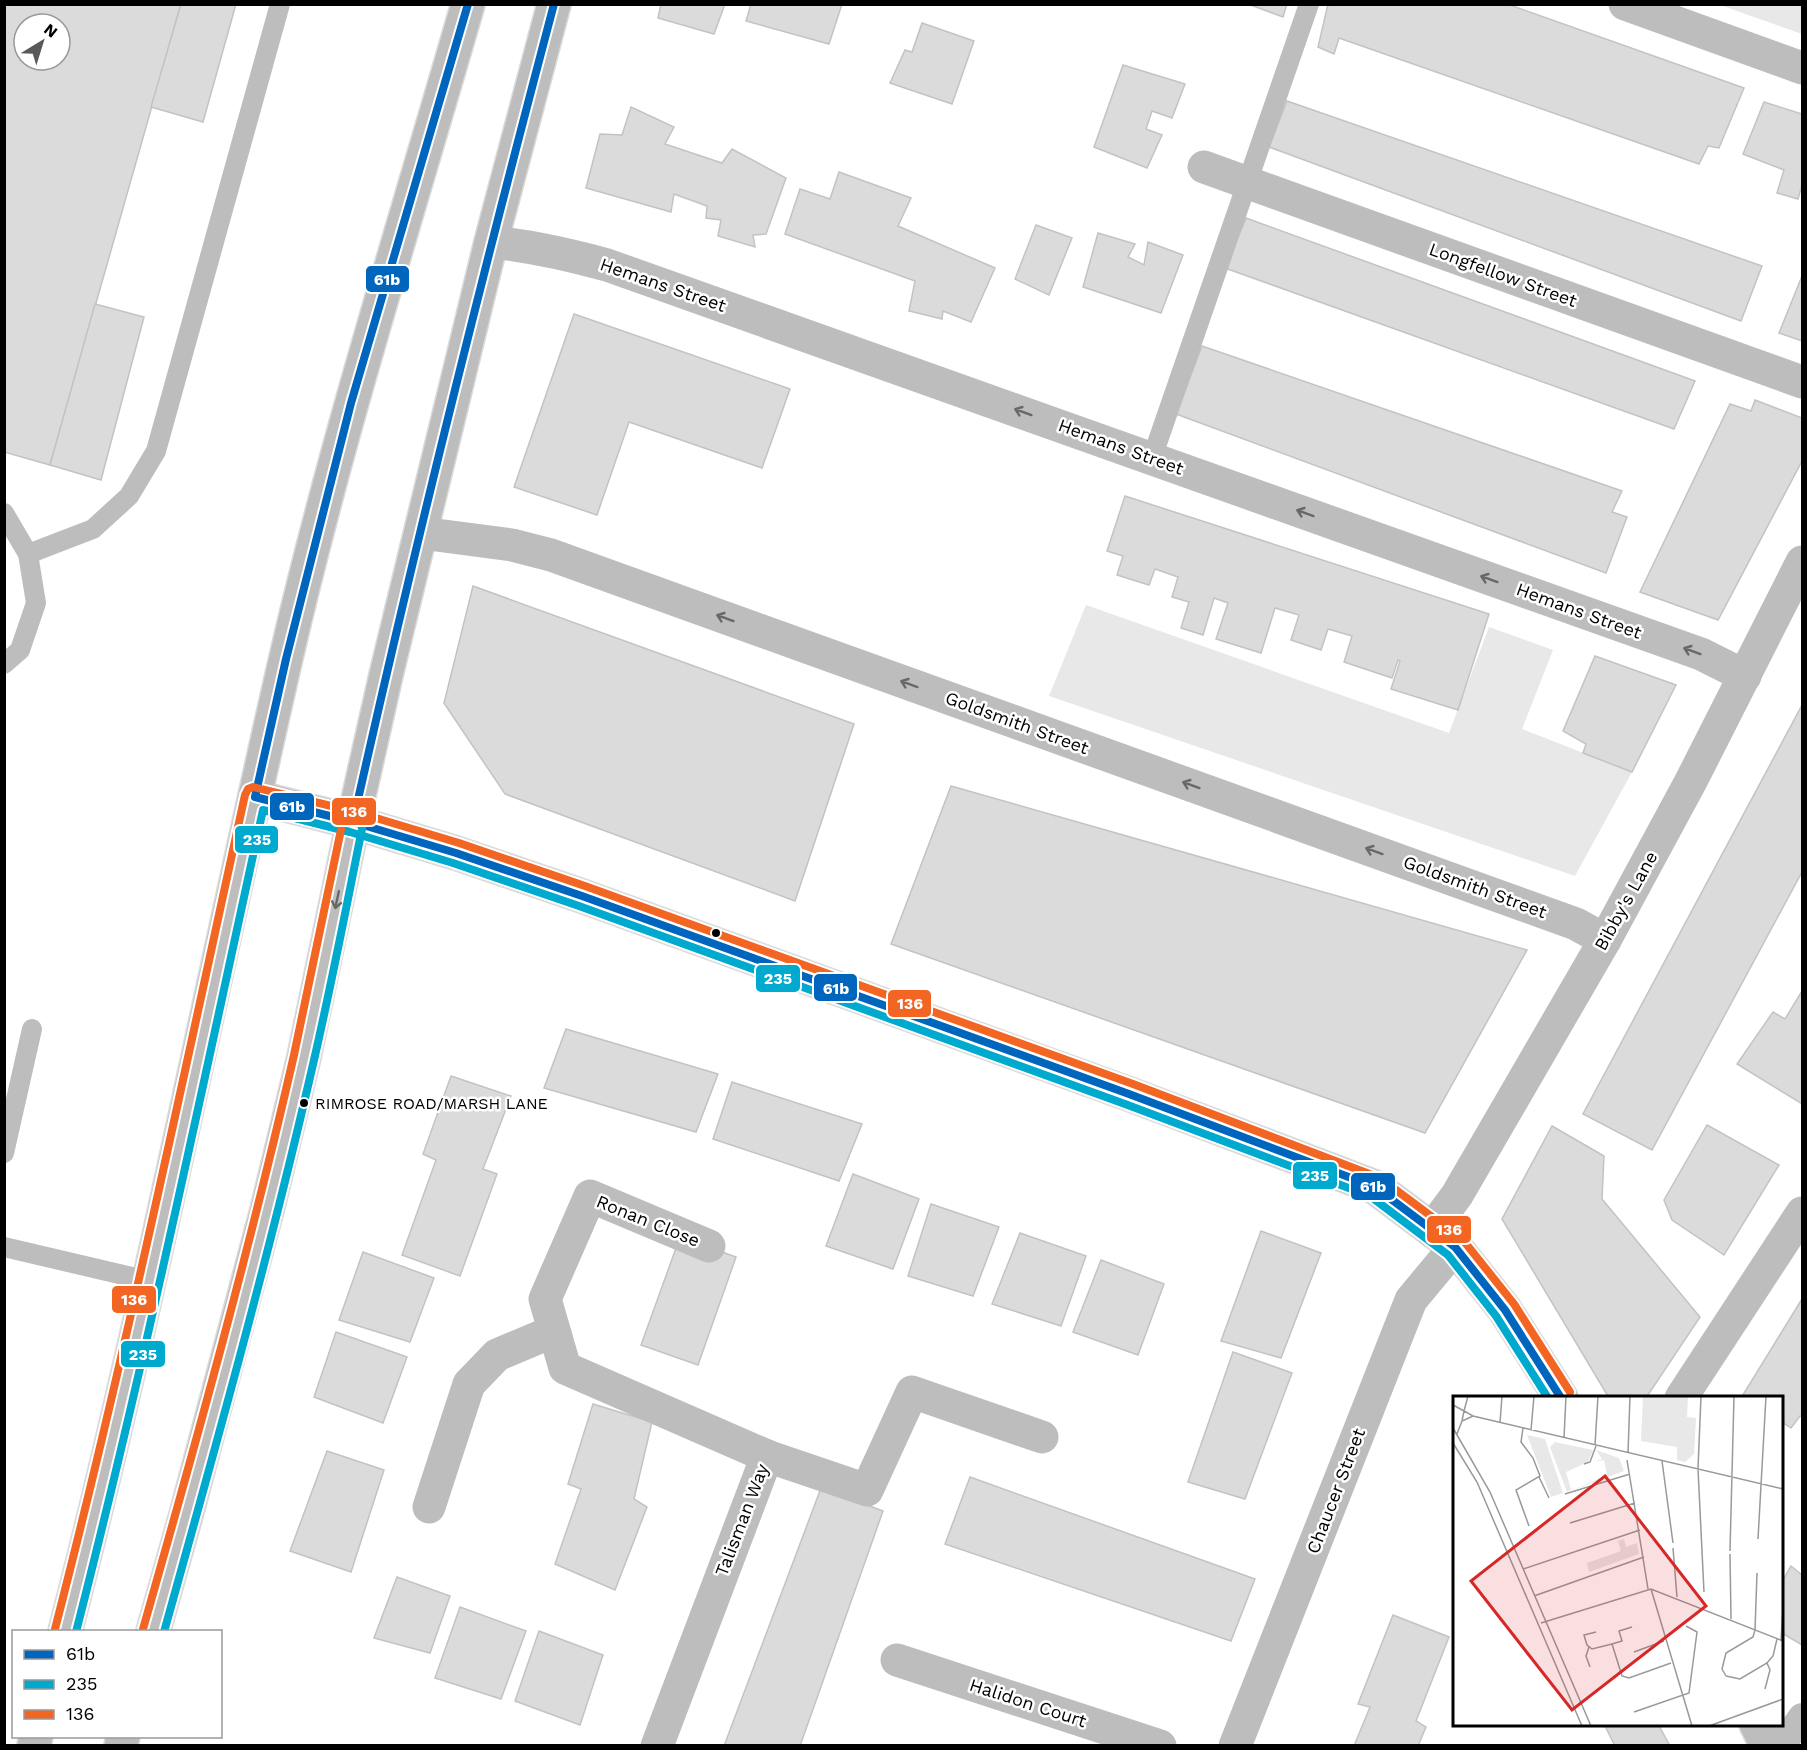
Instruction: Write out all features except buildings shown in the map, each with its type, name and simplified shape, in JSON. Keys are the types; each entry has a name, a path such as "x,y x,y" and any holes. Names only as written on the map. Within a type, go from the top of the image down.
{"main road":[{"path":"65,1630 149,1281 286,659 351,403 468,4"},
{"path":"154,1630 267,1210 304,1057 386,675 491,242 554,4"},
{"path":"1625,4 1803,68"},
{"name":"Longfellow Street","path":"1204,167 1803,382"},
{"name":"Hemans Street","path":"491,242 559,252 607,265 1701,654 1745,676"},
{"name":"Goldsmith Street","path":"422,533 512,545 551,555 1576,924 1605,940"},
{"name":"Bibby's Lane","path":"1443,1238 1457,1195 1605,940 1691,781 1803,562"},
{"path":"255,797 353,822 456,853 582,896 1129,1094 1374,1187 1443,1238 1505,1310 1560,1396"},
{"name":"Ronan Close","path":"709,1246 590,1196 545,1299 565,1368 766,1456"},
{"path":"1683,1396 1803,1213"},
{"name":"Chaucer Street","path":"1235,1746 1411,1300 1443,1238"},
{"path":"429,1507 470,1384 497,1355 554,1332"},
{"name":"Talisman Way","path":"657,1746 766,1456 867,1490 912,1392 1042,1437"},
{"name":"Halidon Court","path":"897,1660 1160,1746"},
{"path":"1757,1726 1767,1746"}],"street":[{"path":"1781,1746 1803,1717"}],"lane":[{"path":"28,554 93,529 129,496 156,451 280,4"},
{"path":"1152,458 1309,4"},
{"path":"4,513 28,554 36,603 20,650 4,664"},
{"path":"4,1153 32,1029"},
{"path":"4,1247 149,1281"}],"shaded area":[{"path":"1720,5 1802,5 1802,34"},
{"path":"1086,605 1449,733 1489,627 1553,650 1522,729 1632,772 1575,876 1049,696"}],"transit line":[{"name":"61b","path":"468,4 351,403 286,659 255,797 353,822 456,853 582,896 1129,1094 1375,1187 1455,1247 1505,1310 1560,1396"},
{"name":"61b","path":"353,822 449,412 554,4"},
{"name":"136","path":"55,1629 130,1317 245,795 248,789 253,787 356,812 459,843 585,886 1133,1084 1380,1178 1463,1240 1514,1304 1570,1392"},
{"name":"235","path":"77,1630 150,1324 263,810 350,832 453,863 579,906 1125,1104 1370,1196 1448,1255 1496,1316 1547,1396"},
{"name":"136","path":"143,1629 203,1415 259,1199 294,1055 343,820"},
{"name":"235","path":"165,1630 223,1418 297,1132 321,1031 363,824"}],"place":[{"name":"RIMROSE ROAD/MARSH LANE","path":"304,1103"}]}
